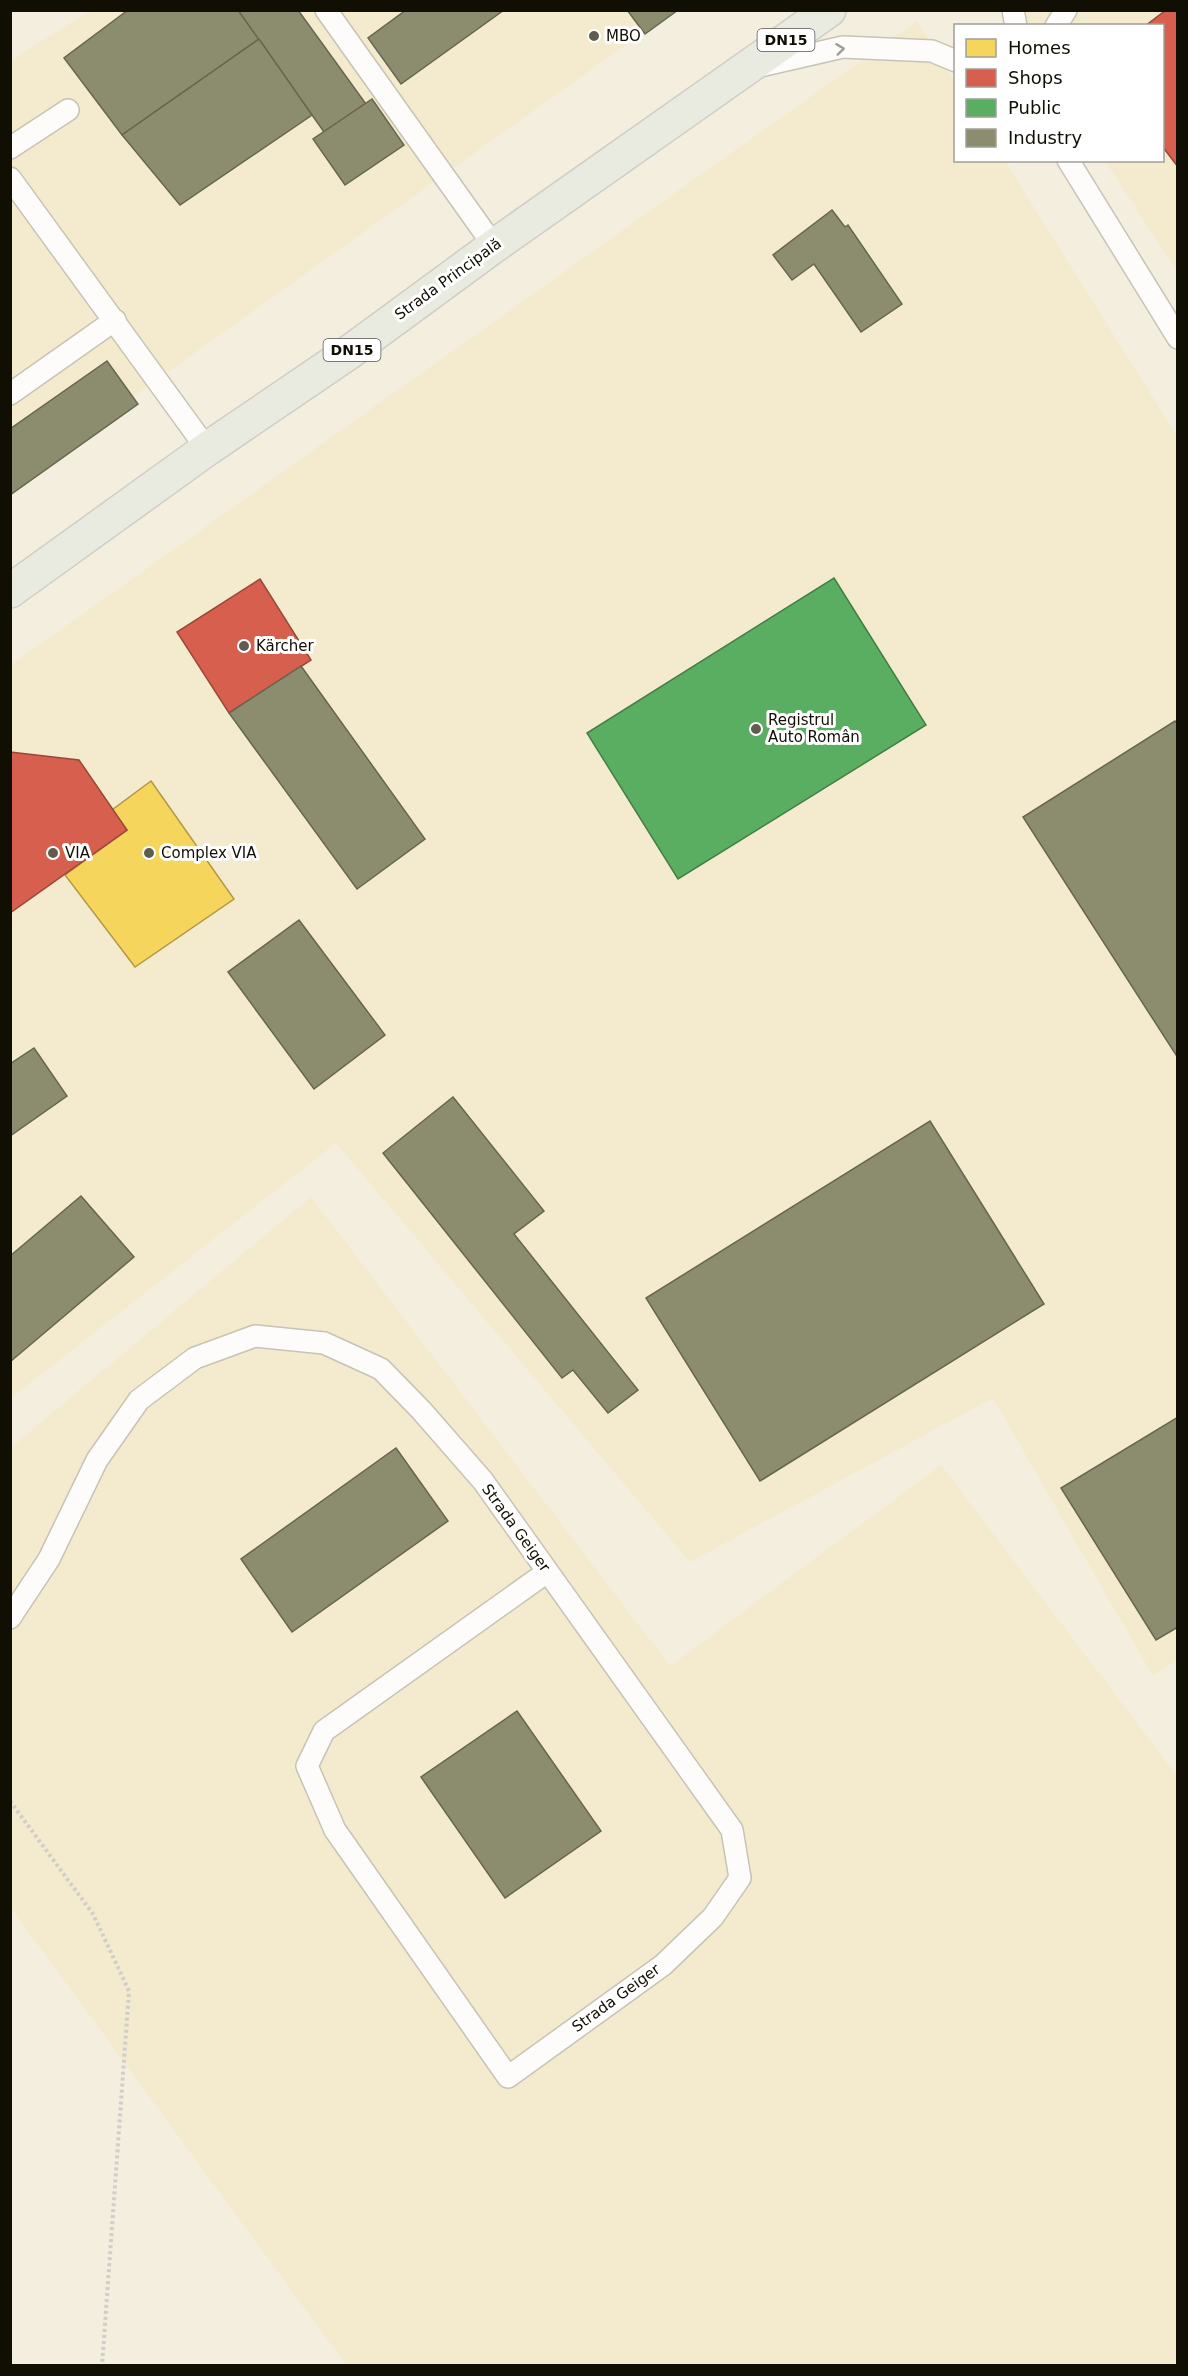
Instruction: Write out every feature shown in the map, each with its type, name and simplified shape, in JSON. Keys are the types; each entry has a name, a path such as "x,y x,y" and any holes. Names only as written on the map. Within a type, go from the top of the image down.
{"main road":[{"name":"Strada Principală","path":"10,591 207,449 351,351 494,246 829,10"}],"lane":[{"path":"326,10 494,246"},
{"path":"1057,24 1066,10"},
{"path":"742,70 843,47 933,51 954,60"},
{"path":"10,148 68,110"},
{"path":"1069,162 1178,338"},
{"path":"10,178 207,449"},
{"path":"10,394 115,320"},
{"name":"Strada Geiger","path":"10,1618 49,1559 97,1460 140,1400 195,1358 255,1336 324,1343 381,1369 421,1410 483,1481 732,1830 740,1878 713,1917 663,1965 508,2077 334,1830 307,1766 324,1731 547,1572"}],"path":[{"path":"10,1801 93,1914 129,1991 102,2366"}],"shaded area":[{"path":"89,11 673,11 11,484 10,61"},
{"path":"1006,11 1177,11 1177,271 1106,162 1164,162 1164,24 1014,24"},
{"path":"917,21 954,80 954,162 1006,162 1177,436 1177,1660 1153,1676 993,1398 690,1562 336,1143 11,1398 11,665"},
{"path":"311,1197 670,1666 941,1465 1177,1776 1177,2365 346,2365 11,1908 10,1448"}],"building: Homes":[{"name":"Complex VIA","path":"151,781 234,899 135,967 65,875 127,830 112,810"}],"building: Shops":[{"path":"1166,10 1178,10 1178,167 1164,149 1164,24 1148,24"},
{"name":"Kärcher","path":"260,579 311,660 229,713 177,632"},
{"name":"VIA","path":"10,752 79,760 127,830 10,913"}],"building: Public":[{"name":"Registrul Auto Român","path":"834,578 926,725 678,879 587,733"}],"building: Industry":[{"path":"128,10 238,10 259,39 122,135 64,58"},
{"path":"238,10 298,10 366,104 324,132"},
{"path":"406,10 504,10 401,84 368,38"},
{"path":"627,10 678,10 645,34"},
{"path":"259,39 312,115 180,205 122,135"},
{"path":"372,99 404,145 345,185 313,139"},
{"path":"832,210 845,227 848,225 902,304 861,332 814,264 792,280 773,255"},
{"path":"107,361 138,404 10,495 10,429"},
{"path":"301,666 425,839 357,889 229,713"},
{"path":"1175,721 1178,724 1178,1058 1023,817"},
{"path":"299,920 385,1035 314,1089 228,972"},
{"path":"34,1048 67,1096 10,1136 10,1064"},
{"path":"453,1097 544,1211 514,1234 638,1390 608,1413 573,1370 562,1378 383,1153"},
{"path":"930,1121 1044,1304 760,1481 646,1298"},
{"path":"81,1196 134,1257 10,1362 10,1256"},
{"path":"1178,1417 1178,1627 1156,1640 1061,1488"},
{"path":"396,1448 448,1521 292,1632 241,1559"},
{"path":"517,1711 601,1831 505,1898 421,1777"}],"place":[{"name":"MBO","path":"594,36"},
{"name":"Kärcher","path":"244,646"},
{"name":"Registrul Auto Român","path":"756,729"},
{"name":"VIA","path":"53,853"},
{"name":"Complex VIA","path":"149,853"}]}
